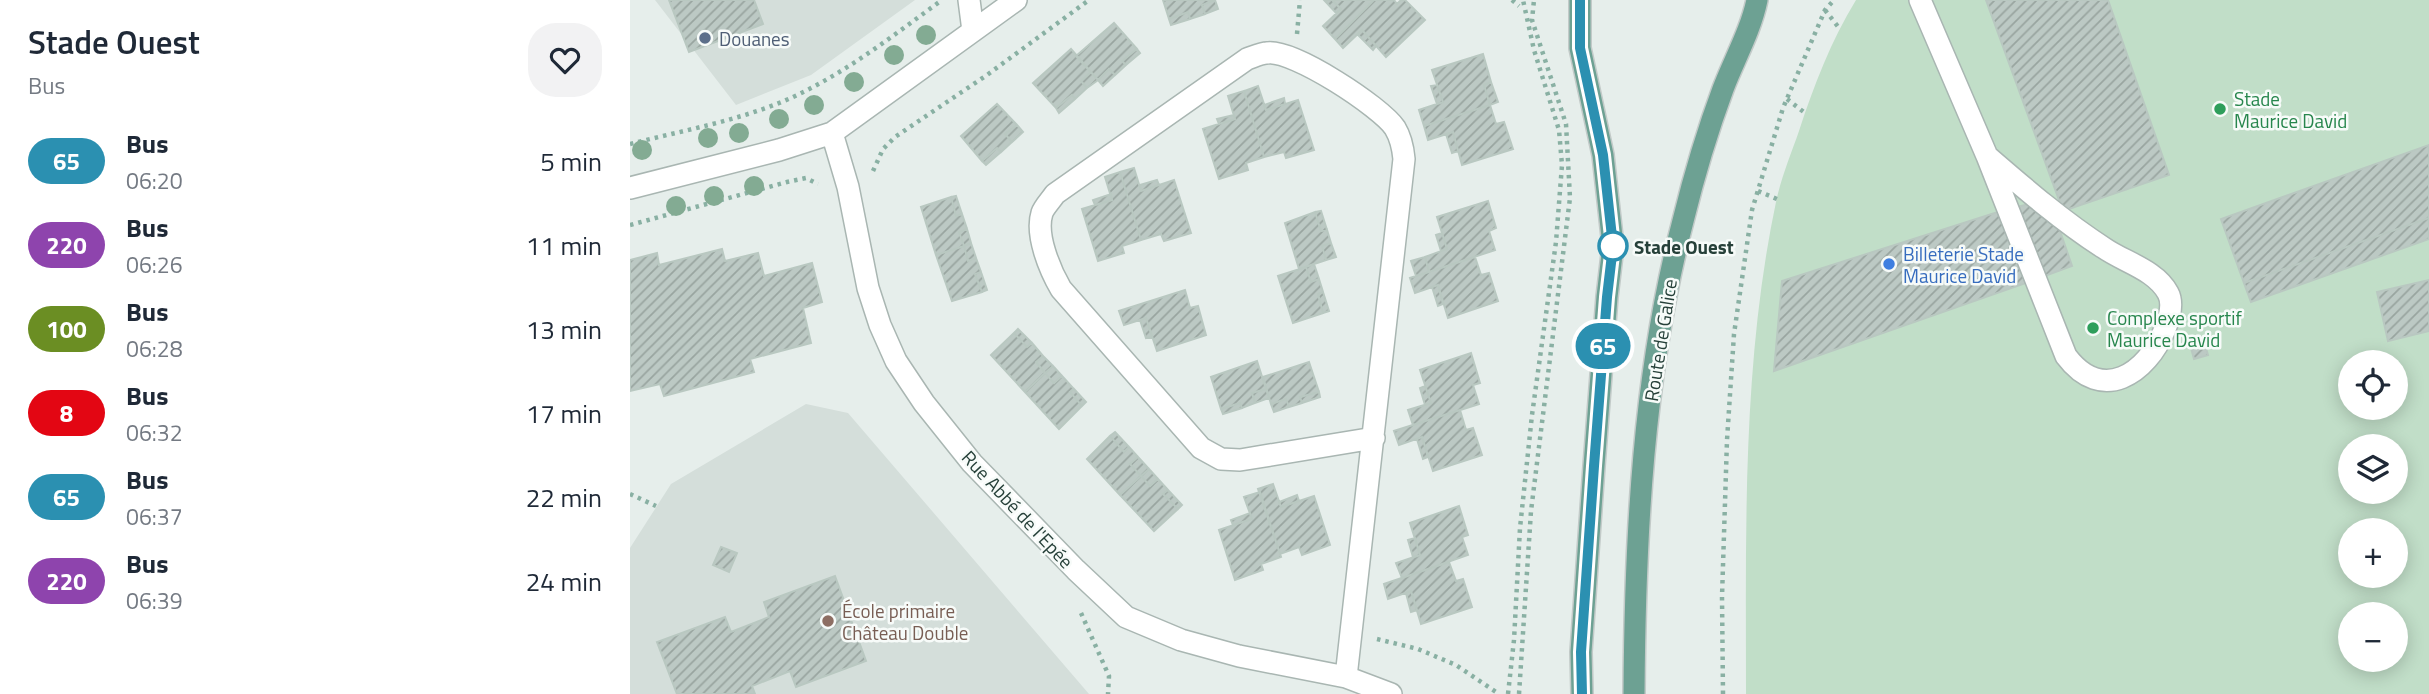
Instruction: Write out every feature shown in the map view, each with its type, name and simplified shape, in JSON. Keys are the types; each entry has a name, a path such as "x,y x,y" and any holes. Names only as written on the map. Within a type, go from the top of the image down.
{"main road":[{"path":"1580,0 1580,48 1603,155 1613,246 1581,652 1582,694"},
{"name":"Route de Galice","path":"1634,694 1634,633 1644,451 1658,341 1671,269 1706,134 1757,0"}],"street":[{"path":"969,0 973,31"},
{"path":"630,188 779,150 832,133 1016,0"},
{"path":"1920,0 1987,156 2066,356 2075,368 2087,376 2109,381 2141,368 2158,347 2170,316 2170,295 2157,278 2104,249 2045,205 1987,156"},
{"path":"1346,677 1374,438 1405,159 1401,139 1394,127 1382,114 1326,76 1286,55 1268,52 1247,59 1055,194 1042,213 1042,240 1048,267 1060,289 1201,448 1220,459 1240,460 1374,438"},
{"name":"Rue Abbé de l'Epée","path":"832,133 848,187 868,288 896,361 972,463 1095,589 1126,617 1181,640 1239,656 1346,677 1391,694"}],"path":[{"path":"630,144 763,109 787,99 849,67 942,0"},
{"path":"869,178 883,149 895,137 987,75 1089,0"},
{"path":"1512,0 1519,6"},
{"path":"1508,694 1520,528 1532,415 1556,242 1562,165 1559,130 1534,50 1523,0"},
{"path":"1518,694 1531,511 1570,198 1566,124 1532,20 1530,8 1534,0"},
{"path":"1723,694 1722,597 1727,440 1734,334 1752,210 1787,99 1825,10 1833,0"},
{"path":"1825,10 1839,28"},
{"path":"1787,99 1805,113"},
{"path":"630,225 806,178 820,186"},
{"path":"1758,191 1777,199"},
{"path":"630,494 656,506"},
{"path":"1095,589 1081,612 1109,676 1108,694"},
{"path":"1351,635 1418,649 1456,665 1499,694"}],"shaded area":[{"path":"655,0 915,0 811,75 736,105"},
{"name":"École primaire Château Double","path":"806,404 848,413 1089,694 630,694 630,548 671,484"}],"green space":[{"name":"Complexe sportif Maurice David","path":"1856,0 2429,0 2429,694 1746,694 1748,447 1757,324 1765,263 1783,175 1831,47"}],"building":[{"name":"Douanes","path":"669,0 754,0 763,24 689,52"},
{"path":"1163,0 1215,0 1202,5 1205,14 1190,19 1188,12 1169,19"},
{"path":"1215,0 1218,9 1205,14 1202,5"},
{"path":"1324,0 1332,0 1341,9 1336,13"},
{"path":"1332,0 1374,0 1335,39 1323,26 1341,9"},
{"path":"1374,0 1394,0 1397,4 1405,0 1425,20 1386,57 1362,30 1343,48 1335,39"},
{"path":"1986,0 2108,0 2169,175 2063,211"},
{"path":"1188,12 1190,19 1171,25 1169,19"},
{"path":"1114,23 1137,49 1122,61 1126,65 1115,75 1109,69 1098,80 1076,56"},
{"path":"1362,30 1376,46 1373,50 1358,35"},
{"path":"1071,49 1091,72 1081,81 1087,88 1075,99 1072,95 1056,108 1033,83"},
{"path":"1137,49 1140,53 1126,65 1122,61"},
{"path":"1483,54 1491,82 1484,85 1490,105 1424,126 1419,110 1443,102 1432,70"},
{"path":"1109,69 1115,75 1103,86 1098,80"},
{"path":"1091,72 1098,80 1087,88 1081,81"},
{"path":"1491,82 1498,102 1490,105 1484,85"},
{"path":"1437,85 1443,102 1437,104 1431,86"},
{"path":"1258,86 1266,110 1298,100 1314,150 1286,158 1284,152 1264,157 1244,91"},
{"path":"1244,91 1264,157 1246,163 1248,170 1219,179 1203,129 1235,119 1228,96"},
{"path":"1072,95 1075,99 1059,113 1056,108"},
{"path":"1284,98 1285,104 1266,110 1264,105"},
{"path":"997,104 1017,125 1005,134 1012,142 1001,152 997,148 982,161 961,136"},
{"path":"1490,105 1496,124 1504,122 1513,149 1462,165 1453,132 1428,140 1424,126"},
{"path":"1234,115 1235,119 1219,124 1217,119"},
{"path":"1017,125 1023,132 1012,142 1005,134"},
{"path":"1453,132 1458,151 1452,153 1446,134"},
{"path":"2429,145 2429,218 2244,283 2221,219"},
{"path":"997,148 1001,152 986,165 982,161"},
{"path":"1134,168 1141,191 1174,180 1191,233 1164,241 1161,234 1141,240 1120,172"},
{"path":"1120,172 1141,240 1122,246 1124,253 1098,261 1082,209 1112,200 1105,177"},
{"path":"1157,180 1159,185 1141,191 1140,185"},
{"path":"1111,194 1112,200 1095,205 1093,200"},
{"path":"956,196 962,214 956,216 951,197"},
{"path":"951,197 956,216 962,214 967,229 959,232 964,246 936,255 921,207"},
{"path":"2049,199 2072,266 2026,283 2001,211"},
{"path":"1488,201 1496,228 1489,231 1495,250 1429,272 1425,257 1447,249 1437,217"},
{"path":"1321,211 1327,230 1321,231 1315,212"},
{"path":"2001,211 2026,283 1774,371 1782,281"},
{"path":"1315,212 1321,231 1327,230 1331,243 1322,246 1326,260 1299,269 1285,223"},
{"path":"2429,218 2429,239 2251,302 2244,283"},
{"path":"967,229 971,243 964,246 959,232"},
{"path":"1442,233 1447,249 1441,251 1436,235"},
{"path":"971,243 976,258 968,261 964,246"},
{"path":"1331,243 1336,257 1326,260 1322,246"},
{"path":"964,246 968,261 976,258 981,272 975,274 982,292 952,301 936,255"},
{"path":"722,249 725,261 758,253 764,276 812,263 822,302 803,308 811,343 750,359 754,372 664,396 660,384 630,391 630,260 657,253 659,265"},
{"path":"1425,257 1429,272 1416,276 1411,261"},
{"path":"1475,257 1481,275 1489,273 1498,301 1448,318 1438,285 1415,293 1410,278"},
{"path":"1314,264 1319,279 1311,282 1306,267"},
{"path":"1306,267 1311,282 1319,279 1323,292 1318,294 1323,313 1293,323 1278,276"},
{"path":"981,272 987,290 982,292 975,274"},
{"path":"2429,280 2429,331 2388,341 2377,292"},
{"path":"1438,285 1443,304 1438,306 1432,287"},
{"path":"1185,290 1190,308 1198,306 1206,335 1157,351 1146,318 1124,325 1119,311"},
{"path":"1323,292 1329,311 1323,313 1318,294"},
{"path":"1146,318 1152,337 1146,338 1140,320"},
{"path":"1018,329 1032,343 1027,347 1014,333"},
{"path":"1014,333 1027,347 1032,343 1043,356 1036,362 1045,373 1025,392 991,355"},
{"path":"2205,345 2208,355 2194,359 2191,348"},
{"path":"1471,353 1480,383 1473,385 1479,404 1413,425 1408,410 1431,403 1420,370"},
{"path":"1043,356 1053,366 1045,373 1036,362"},
{"path":"1257,361 1266,389 1252,393 1255,403 1242,408 1240,403 1221,409 1211,377"},
{"path":"1309,362 1319,392 1300,397 1302,403 1289,407 1286,399 1271,404 1263,377"},
{"path":"1053,366 1062,376 1054,383 1045,373"},
{"path":"1045,373 1054,383 1062,376 1074,389 1070,392 1082,406 1059,429 1025,392"},
{"path":"1425,386 1431,403 1425,405 1420,388"},
{"path":"1074,389 1086,402 1082,406 1070,392"},
{"path":"1266,389 1269,398 1255,403 1252,393"},
{"path":"1319,392 1320,397 1302,403 1300,397"},
{"path":"1286,399 1289,407 1274,412 1271,404"},
{"path":"1240,403 1242,408 1223,414 1221,409"},
{"path":"1460,410 1466,430 1473,428 1482,455 1433,471 1422,437 1399,445 1394,431"},
{"path":"1115,432 1129,447 1124,452 1110,436"},
{"path":"1110,436 1124,452 1129,447 1138,457 1130,464 1141,476 1120,495 1087,459"},
{"path":"1422,437 1428,457 1423,459 1417,439"},
{"path":"1138,457 1149,469 1141,476 1130,464"},
{"path":"1149,469 1158,479 1150,486 1141,476"},
{"path":"1141,476 1150,486 1158,479 1168,490 1163,494 1178,509 1154,531 1120,495"},
{"path":"1273,484 1281,507 1314,496 1330,545 1302,555 1299,547 1280,554 1258,489"},
{"path":"1168,490 1182,505 1178,509 1163,494"},
{"path":"1260,492 1281,557 1261,564 1263,570 1235,580 1219,530 1252,519 1244,497"},
{"path":"1297,495 1299,501 1281,507 1279,502"},
{"path":"1459,506 1468,535 1462,537 1468,555 1402,578 1396,563 1420,555 1410,523"},
{"path":"1250,513 1252,519 1233,525 1231,520"},
{"path":"1415,538 1420,555 1413,557 1408,540"},
{"path":"721,547 737,553 729,572 713,565"},
{"path":"1449,562 1456,581 1463,579 1472,607 1421,624 1411,591 1388,599 1384,584"},
{"path":"835,576 866,661 796,687 790,671 752,686 755,694 677,694 657,642 725,617 731,632 769,617 764,602"},
{"path":"1411,591 1417,610 1411,612 1406,593"}],"bus line":[{"name":"65","path":"1580,0 1580,48 1603,155 1613,246 1581,652 1582,694"}],"place":[{"name":"Douanes","path":"705,38"},
{"name":"Stade Maurice David","path":"2220,109"},
{"name":"Stade Ouest","path":"1613,246"},
{"name":"Billeterie Stade Maurice David","path":"1889,264"},
{"name":"Complexe sportif Maurice David","path":"2093,328"},
{"name":"École primaire Château Double","path":"828,621"}]}
